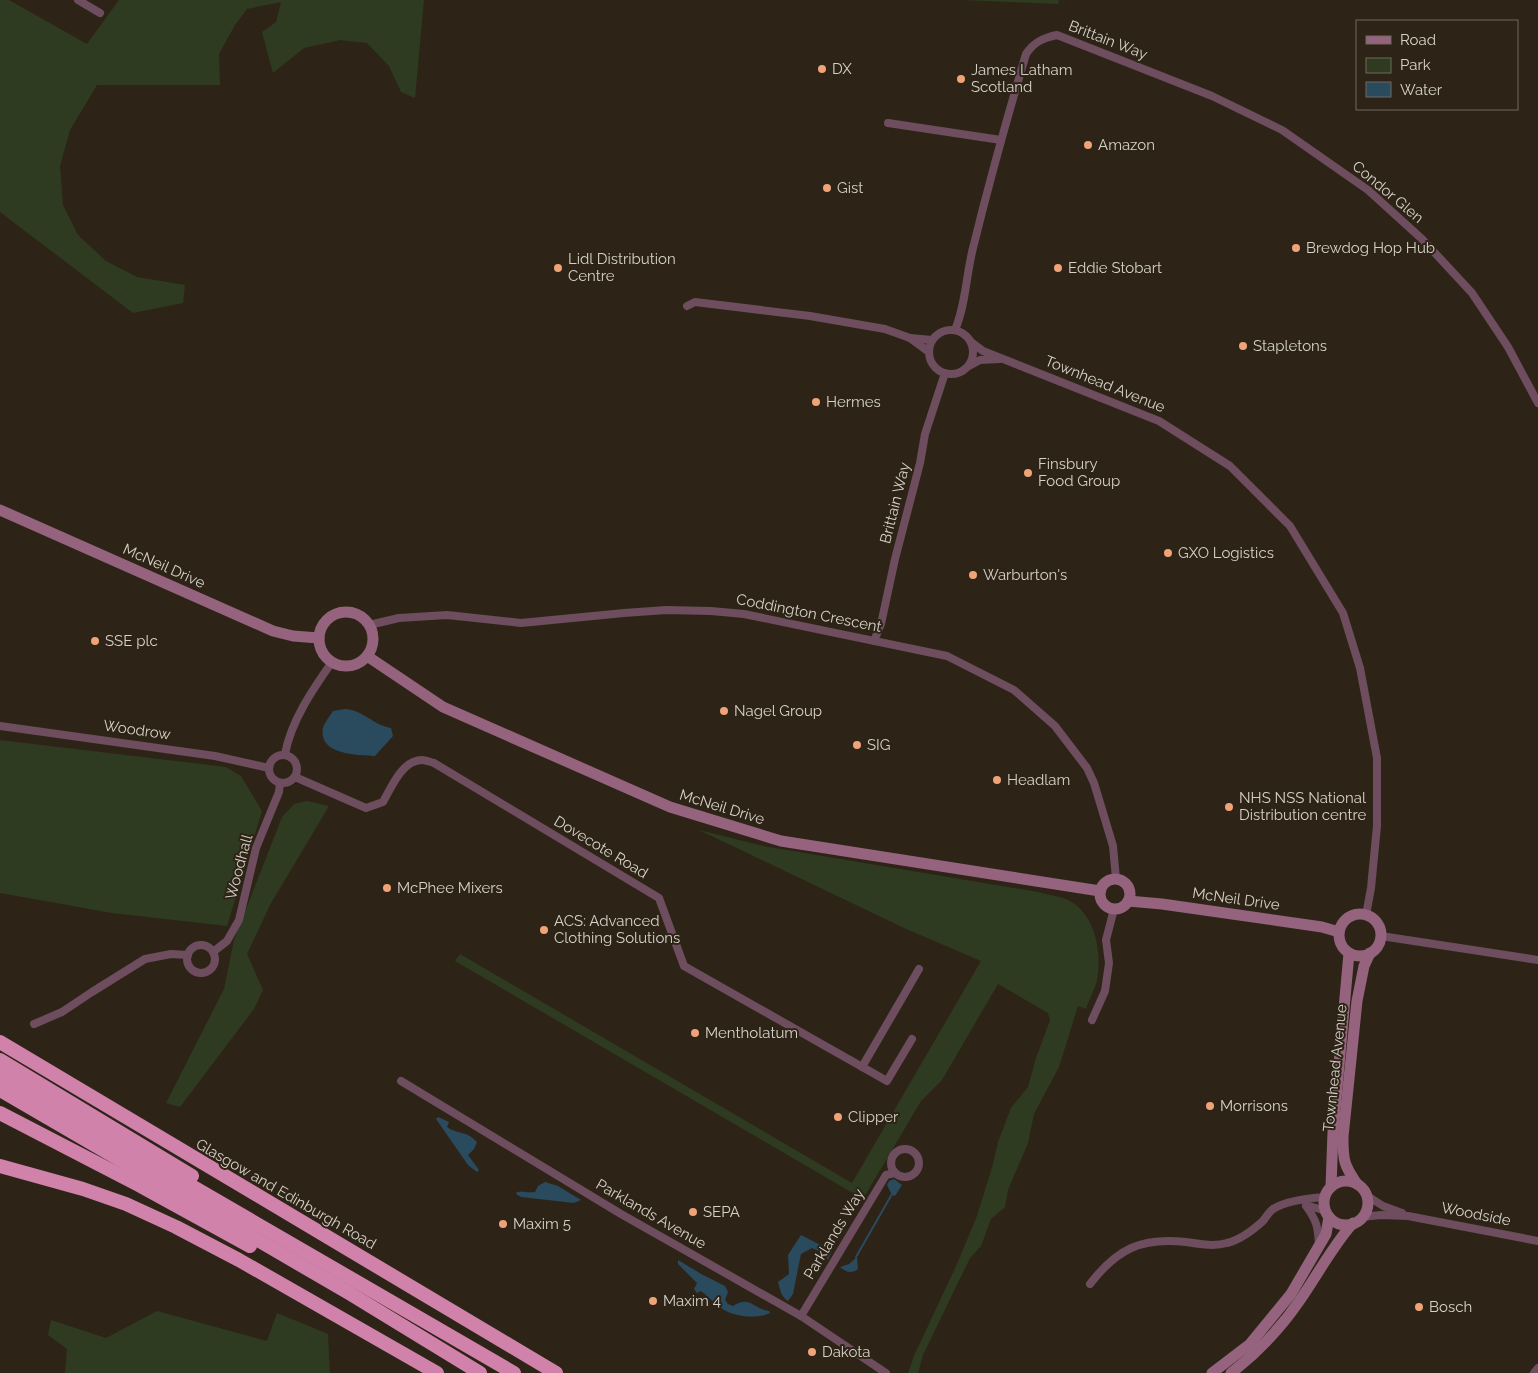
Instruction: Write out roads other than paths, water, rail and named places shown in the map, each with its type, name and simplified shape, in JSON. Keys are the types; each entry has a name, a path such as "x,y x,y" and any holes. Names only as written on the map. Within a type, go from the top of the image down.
{"highway":[{"name":"Glasgow and Edinburgh Road","path":"0,1042 556,1373"},
{"path":"0,1060 352,1273 464,1344"},
{"path":"0,1069 29,1093"},
{"path":"0,1076 514,1373"},
{"path":"0,1090 349,1293 480,1373"},
{"path":"0,1113 168,1201 303,1276 469,1373"},
{"path":"0,1166 83,1189 126,1204 176,1226 437,1373"}],"street":[{"path":"78,0 100,13"},
{"name":"Brittain Way","path":"955,330 960,318 969,262 1001,140 1026,54 1032,45 1045,38 1057,35 1212,96"},
{"name":"Condor Glen","path":"1212,96 1282,130 1368,190 1422,239 1472,293 1508,347 1538,403"},
{"path":"888,123 1001,140"},
{"path":"687,306 695,302 810,316 885,330 910,338 932,340"},
{"path":"955,330 962,332 971,342 973,356 966,368 954,373 945,373 932,364 929,352 932,340 942,331 955,330"},
{"path":"910,338 929,352"},
{"name":"Townhead Avenue","path":"971,342 983,351 1159,421 1230,466 1290,526 1342,613 1362,677 1377,758 1377,826 1371,888 1366,915"},
{"name":"Townhead Avenue","path":"966,368 980,360 1005,359"},
{"name":"Brittain Way","path":"874,640 881,624 926,434 945,373"},
{"name":"McNeil Drive","path":"0,510 273,631 293,636 319,638"},
{"name":"Coddington Crescent","path":"369,625 399,618 447,615 521,623 666,610 711,611 744,614 947,656 1014,690 1055,726 1088,768 1113,846 1116,879"},
{"path":"343,612 358,615 369,625 373,641 371,649 362,661 347,666 332,662 322,652 319,638 321,628 326,621 334,615 343,612"},
{"name":"McNeil Drive","path":"367,656 443,707 670,806 781,841 1100,891"},
{"path":"285,754 287,742 298,716 332,662"},
{"name":"Woodrow","path":"0,726 215,756 269,768"},
{"path":"285,754 292,757 297,764 297,773 288,783 280,783 271,777 269,768 275,757 285,754"},
{"name":"Dovecote Road","path":"295,777 366,808 383,802 401,772 412,762 422,760 434,762 659,898 684,966 887,1081 912,1039"},
{"name":"Woodhall","path":"188,955 188,962 191,968 204,973 211,969 214,965 215,956 213,952 227,941 239,920 256,848 279,792 280,783"},
{"path":"1116,879 1124,882 1129,888 1130,893 1128,901 1122,907 1114,909 1109,908 1102,902 1100,891 1108,880 1116,879"},
{"name":"McNeil Drive","path":"1128,901 1162,904 1322,927 1339,932"},
{"path":"1092,1020 1105,991 1108,963 1106,940 1114,909"},
{"path":"1358,914 1366,915 1377,923 1381,936 1379,943 1370,954 1356,956 1349,953 1341,944 1339,932 1345,919 1358,914"},
{"path":"1381,936 1538,960"},
{"path":"34,1024 62,1012 145,959 171,954 188,955 192,949 200,945 208,947 213,952"},
{"name":"Townhead Avenue","path":"1328,1192 1349,953"},
{"name":"Townhead Avenue","path":"1357,1184 1347,1170 1343,1158 1343,1138 1357,1001 1364,966 1370,954"},
{"path":"862,1067 918,969"},
{"name":"Parklands Avenue","path":"401,1081 621,1214 800,1316 886,1373"},
{"name":"Parklands Way","path":"800,1316 886,1175 895,1173"},
{"path":"1090,1284 1110,1260 1142,1244 1165,1240 1213,1245 1228,1243 1244,1235 1273,1210 1328,1192 1343,1182 1357,1184 1366,1195 1367,1207 1334,1247 1300,1301 1266,1344 1231,1373"},
{"path":"1212,1373 1250,1344 1291,1294 1326,1234 1328,1192"},
{"name":"Woodside","path":"1366,1195 1383,1206 1408,1216"},
{"path":"1294,1202 1327,1214 1340,1224 1358,1220"},
{"path":"1306,1206 1318,1226 1320,1247"},
{"name":"Woodside","path":"1358,1220 1381,1215 1408,1216 1538,1241"},
{"path":"1534,1373 1538,1368"}],"water":[{"path":"345,709 357,712 391,728 393,736 375,756 341,752 327,744 323,737 325,724 333,711"},
{"path":"438,1117 449,1122 447,1127 466,1134 477,1142 474,1149 468,1155 479,1170 477,1172 468,1165 436,1119"},
{"path":"894,1179 902,1185 895,1196 892,1195 887,1185 889,1181"},
{"path":"545,1182 558,1186 581,1200 574,1203 521,1197 516,1194 517,1192 535,1192 538,1186"},
{"path":"801,1235 832,1251 828,1260 825,1254 812,1248 801,1254 793,1294 788,1301 782,1295 778,1282 789,1274 788,1255"},
{"path":"857,1257 858,1269 856,1271 849,1272 840,1267 849,1264"},
{"path":"678,1260 725,1286 728,1292 725,1300 728,1304 733,1306 747,1302 770,1313 760,1316 736,1315 719,1307 701,1291 697,1293 694,1289 697,1283 678,1264"}],"waterway":[{"path":"856,1257 892,1194"}],"place":[{"name":"DX","path":"822,69"},
{"name":"James Latham Scotland","path":"961,79"},
{"name":"Amazon","path":"1088,145"},
{"name":"Gist","path":"827,188"},
{"name":"Brewdog Hop Hub","path":"1296,248"},
{"name":"Lidl Distribution Centre","path":"558,268"},
{"name":"Eddie Stobart","path":"1058,268"},
{"name":"Stapletons","path":"1243,346"},
{"name":"Hermes","path":"816,402"},
{"name":"Finsbury Food Group","path":"1028,473"},
{"name":"GXO Logistics","path":"1168,553"},
{"name":"Warburton's","path":"973,575"},
{"name":"SSE plc","path":"95,641"},
{"name":"Nagel Group","path":"724,711"},
{"name":"SIG","path":"857,745"},
{"name":"Headlam","path":"997,780"},
{"name":"NHS NSS National Distribution centre","path":"1229,807"},
{"name":"McPhee Mixers","path":"387,888"},
{"name":"ACS: Advanced Clothing Solutions","path":"544,930"},
{"name":"Mentholatum","path":"695,1033"},
{"name":"Morrisons","path":"1210,1106"},
{"name":"Clipper","path":"838,1117"},
{"name":"SEPA","path":"693,1212"},
{"name":"Maxim 5","path":"503,1224"},
{"name":"Maxim 4","path":"653,1301"},
{"name":"Bosch","path":"1419,1307"},
{"name":"Dakota","path":"812,1352"}]}
